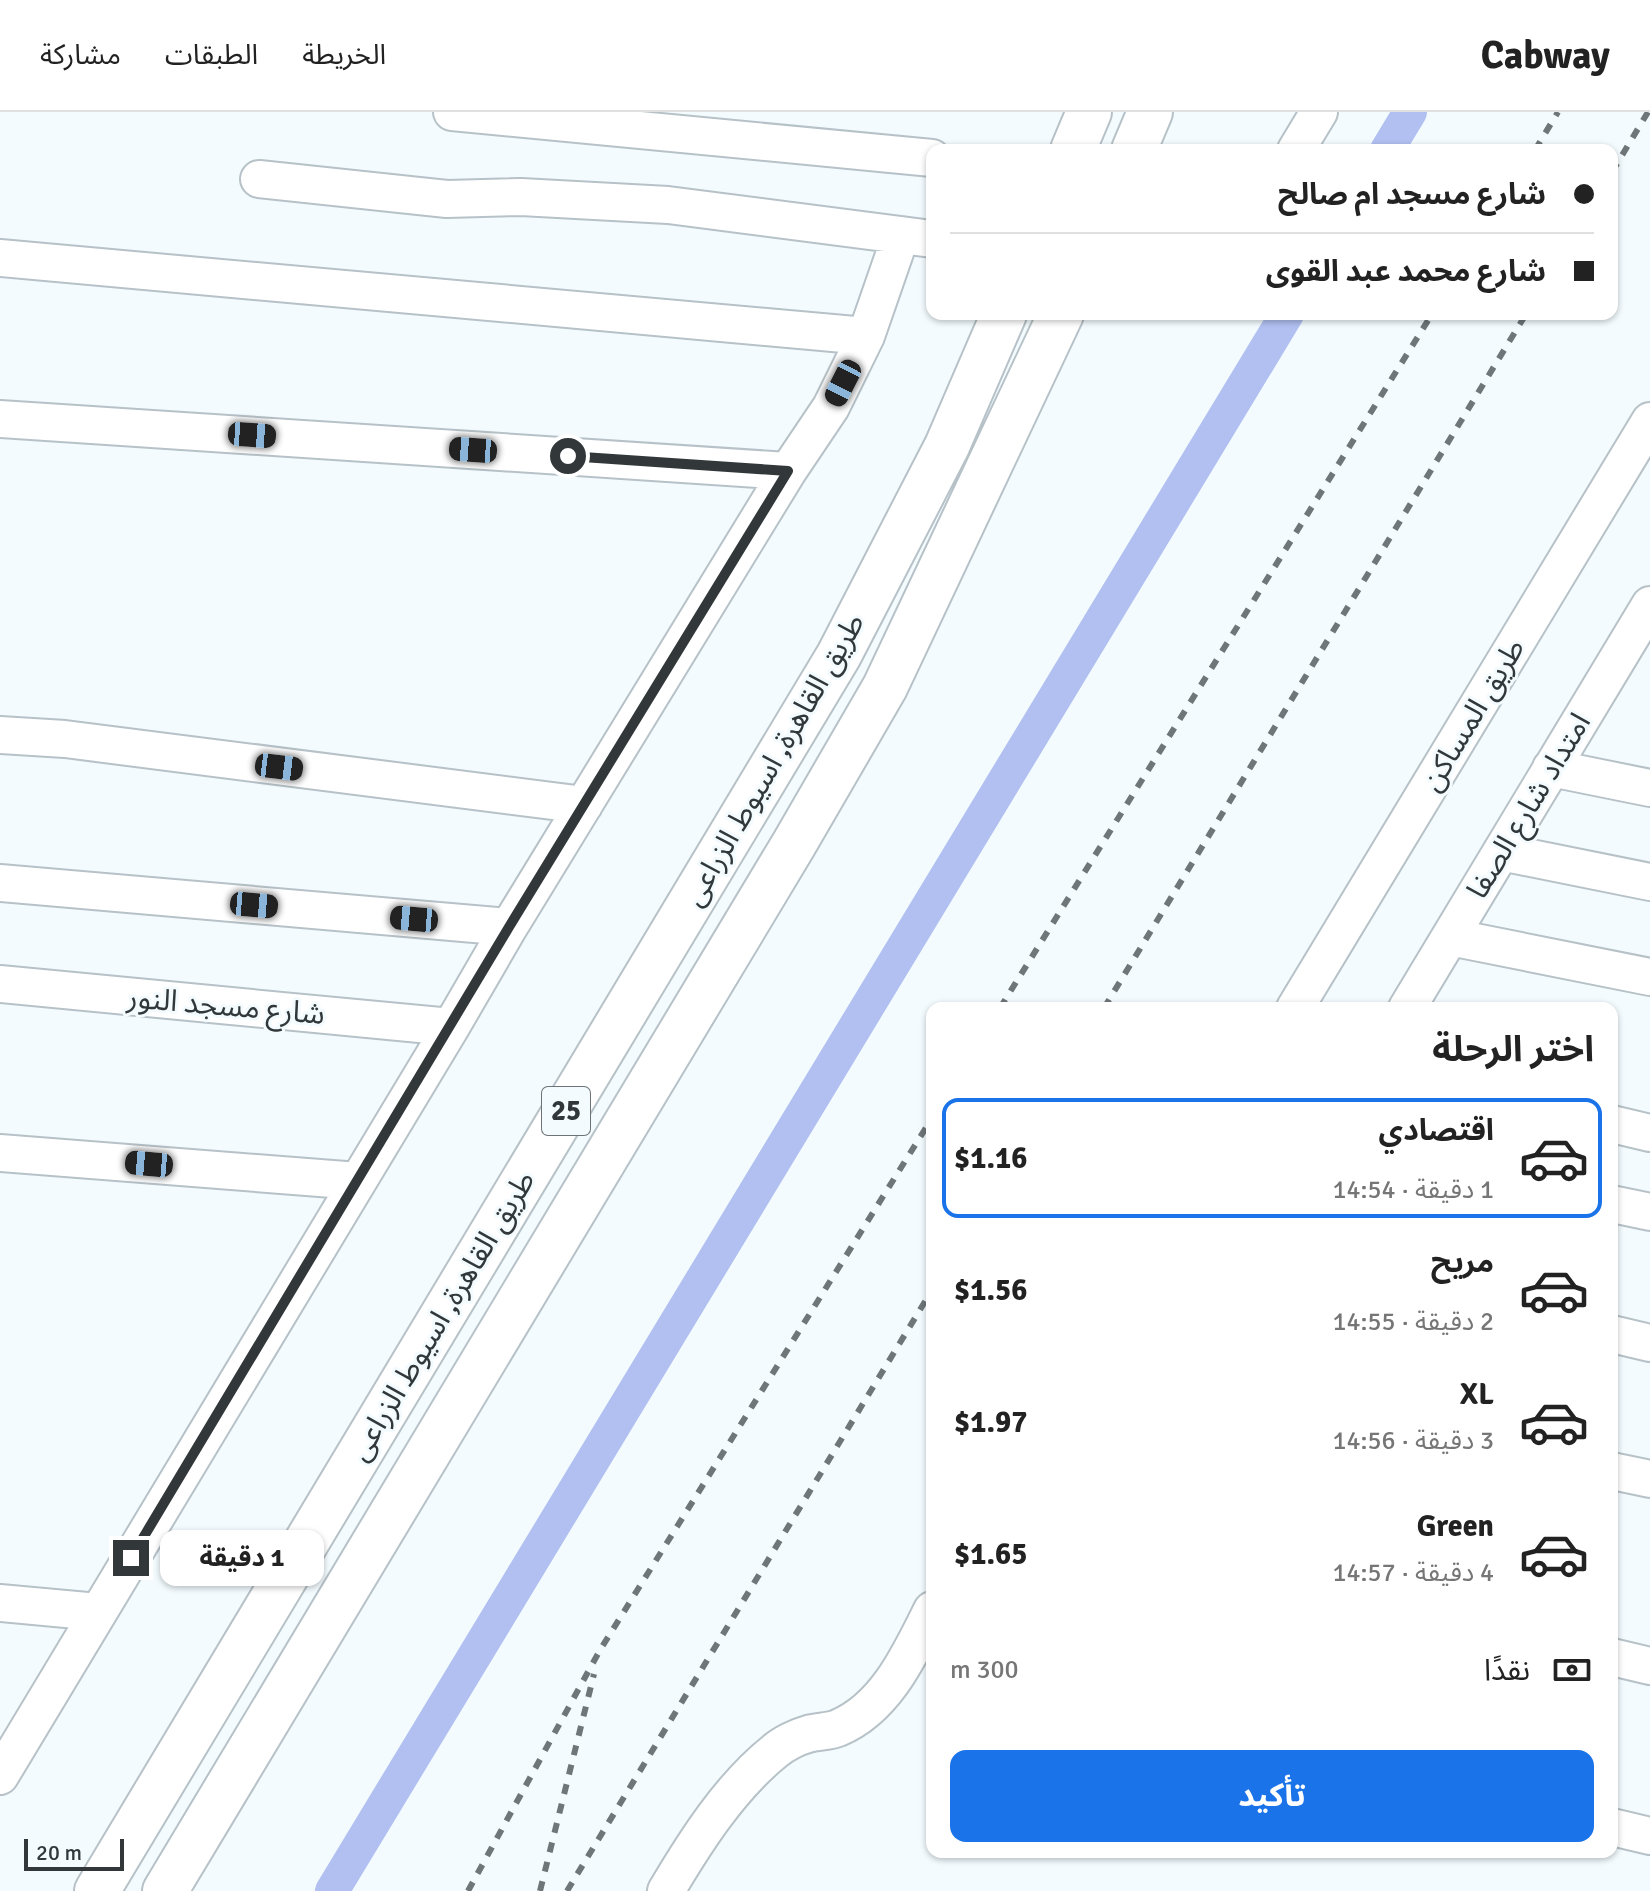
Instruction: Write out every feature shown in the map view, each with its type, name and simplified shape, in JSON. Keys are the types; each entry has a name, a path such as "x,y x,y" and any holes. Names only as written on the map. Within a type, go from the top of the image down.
{"highway":[{"path":"1076,144 1089,112"},
{"path":"1137,144 1150,112"},
{"name":"طريق القاهرة, اسيوط الزراعى","path":"97,1891 839,655 947,446 1001,320"},
{"name":"طريق القاهرة, اسيوط الزراعى","path":"165,1891 794,844 885,687 1058,320"},
{"path":"839,655 885,687"}],"street":[{"path":"452,112 926,157"},
{"path":"1300,144 1319,112"},
{"path":"0,1776 509,927 788,471 831,407 917,237 668,205 521,197 447,199 259,179"},
{"path":"0,258 866,336"},
{"path":"0,419 788,471"},
{"name":"طريق المساكن","path":"1299,1002 1650,421"},
{"name":"امتداد شارع الصفا","path":"1411,1002 1650,605"},
{"path":"0,735 65,739 584,805"},
{"path":"1551,768 1650,788"},
{"path":"1501,852 1650,882"},
{"path":"0,883 509,927"},
{"path":"1450,937 1650,977"},
{"name":"شارع مسجد النور","path":"0,984 451,1027"},
{"path":"1618,1125 1650,1133"},
{"path":"0,1153 358,1181"},
{"path":"1618,1205 1650,1212"},
{"path":"1618,1335 1650,1343"},
{"path":"1618,1472 1650,1479"},
{"path":"0,1603 98,1612"},
{"path":"666,1891 694,1844 755,1769 778,1748 806,1734 837,1729 877,1701 918,1666 926,1634"},
{"path":"1618,1658 1650,1666"},
{"path":"1618,1828 1650,1836"}],"waterway":[{"path":"1391,144 1410,112"},
{"path":"332,1891 1283,320"}],"railway":[{"path":"1539,144 1558,112"},
{"path":"1618,162 1648,112"},
{"path":"1004,1002 1428,320"},
{"path":"1108,1002 1522,320"},
{"path":"468,1891 600,1650 926,1128"},
{"path":"567,1891 926,1300"},
{"path":"540,1891 594,1674"}],"route":[{"path":"131,1558 509,927 788,471 568,456"}]}
